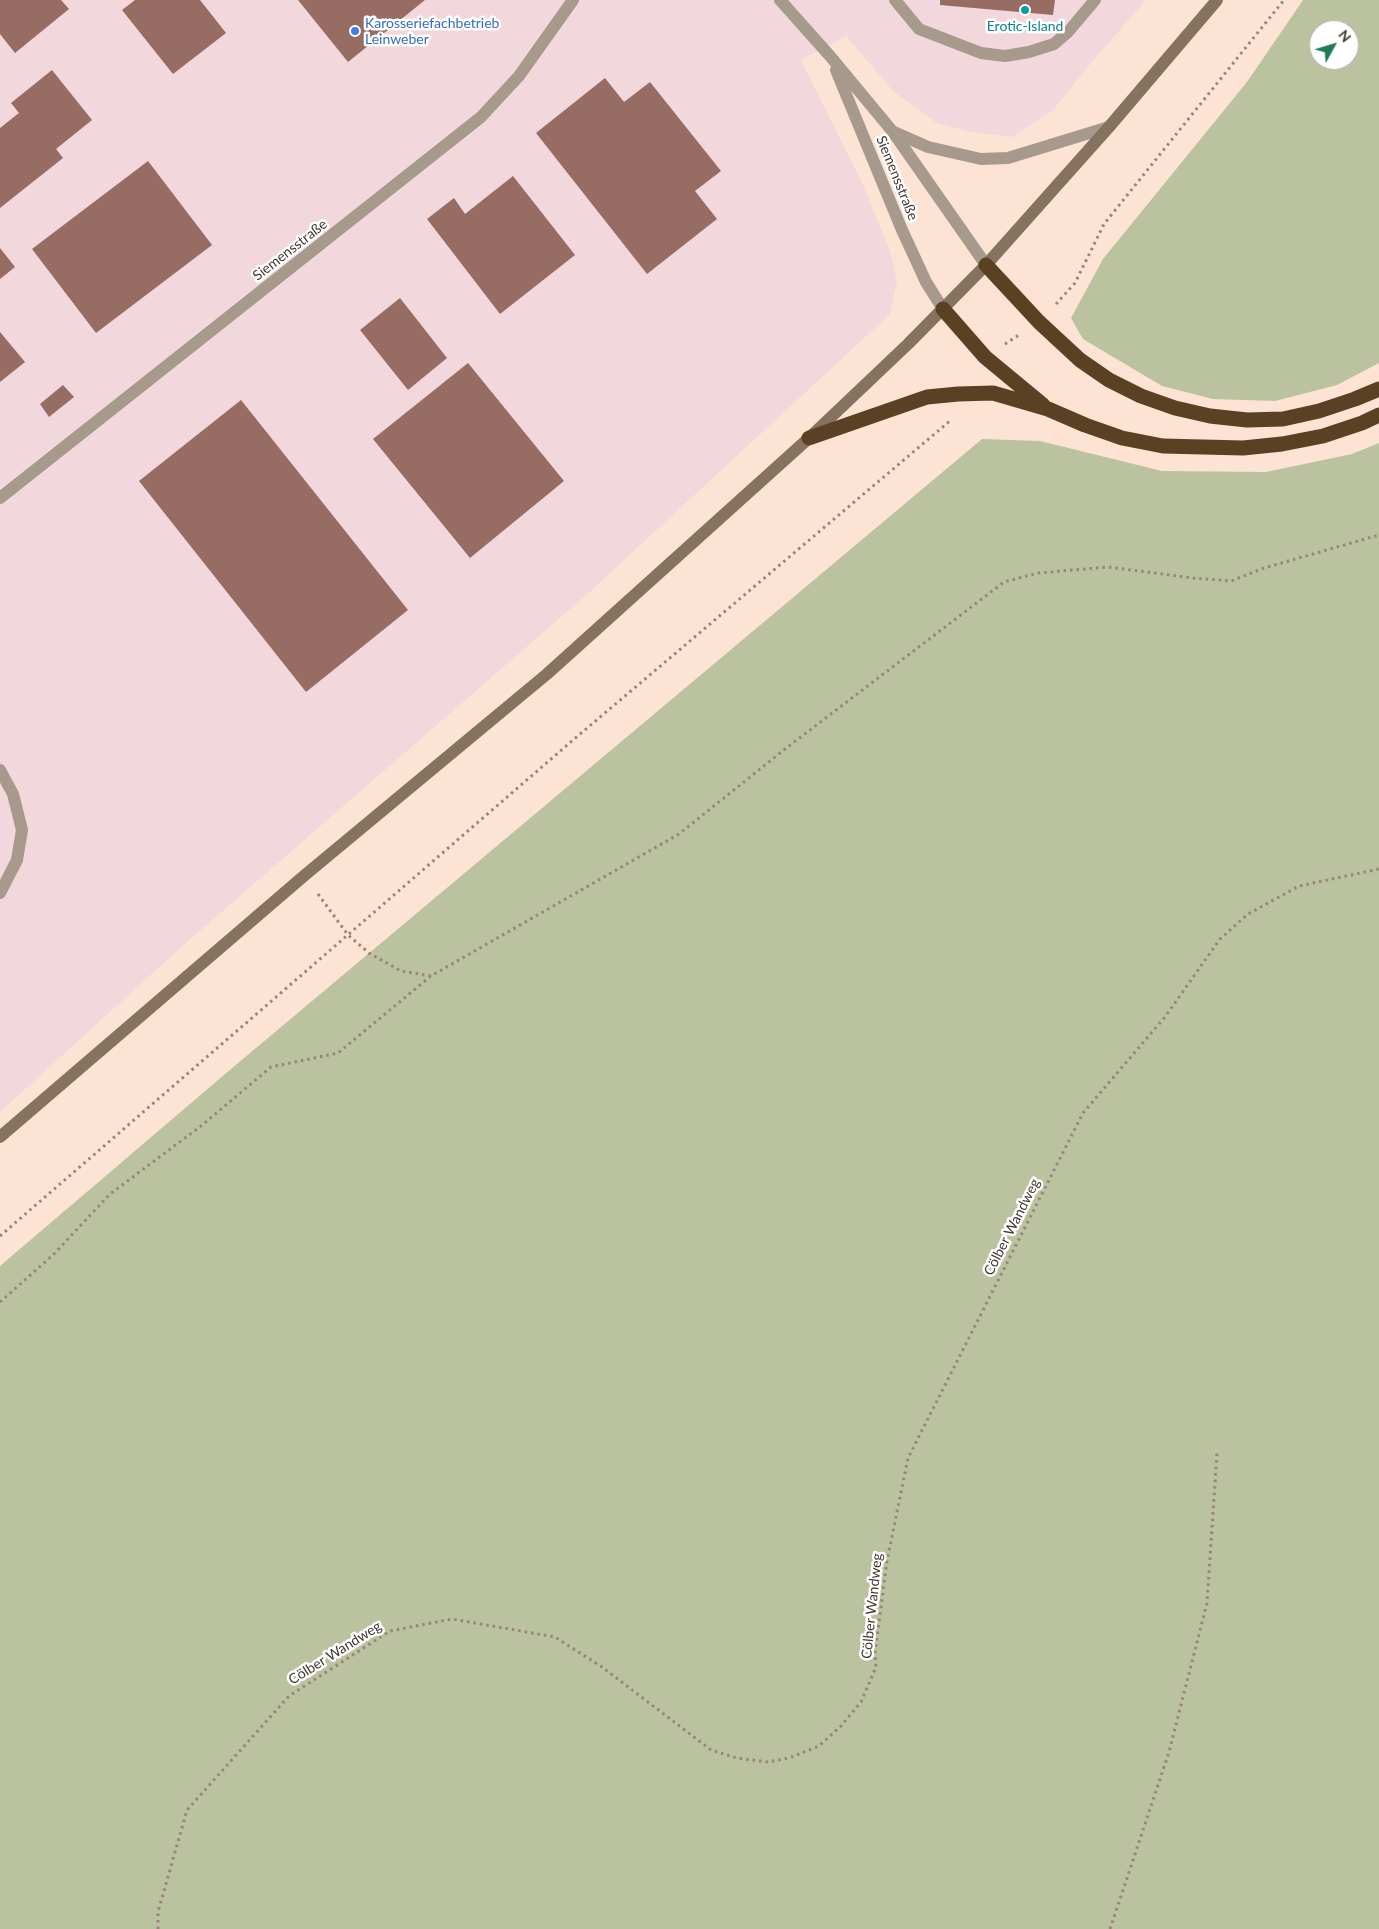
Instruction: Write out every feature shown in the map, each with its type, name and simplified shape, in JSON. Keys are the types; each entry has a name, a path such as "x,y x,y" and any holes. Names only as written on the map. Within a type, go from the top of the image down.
{"highway":[{"path":"986,265 1039,322 1080,360 1109,380 1141,396 1176,408 1210,416 1247,420 1283,419 1355,400 1379,389"},
{"path":"943,309 985,357 1048,409"},
{"path":"809,438 927,398 958,394 993,393 1048,409 1085,426 1122,438 1164,446 1203,448 1242,448 1282,444 1323,436 1362,423 1379,415"}],"main road":[{"path":"0,1137 305,875 547,674 809,438 986,265 1110,126 1217,0"}],"street":[{"name":"Siemensstraße","path":"0,498 481,117 519,76 572,0"},
{"name":"Siemensstraße","path":"780,0 830,56 892,132 986,265"},
{"path":"895,0 919,29 981,53 1005,56 1029,52 1054,44 1068,32 1095,0"},
{"name":"Siemensstraße","path":"830,56 902,230 926,282 943,309"},
{"name":"Siemensstraße","path":"892,132 928,147 981,159 1008,158 1110,126"},
{"path":"0,770 13,794 22,830 17,860 0,893"}],"path":[{"path":"985,357 1039,322 1075,283 1104,224 1284,0"},
{"path":"0,1236 573,740 956,416 958,394"},
{"path":"0,1302 54,1255 110,1194 201,1126 271,1067 338,1053 431,976 679,834 785,749 1004,582 1038,573 1108,567 1231,581 1264,568 1379,535"},
{"name":"Cölber Wandweg","path":"158,1929 158,1912 187,1810 289,1696 390,1631 452,1619 555,1637 602,1667 711,1750 737,1758 768,1762 788,1758 819,1746 861,1702 876,1667 875,1653 887,1562 908,1458 1083,1113 1165,1017 1220,939 1248,914 1299,886 1379,869"},
{"path":"305,875 348,935 369,953 401,971 431,976"},
{"path":"1110,1929 1169,1752 1207,1603 1217,1453"}],"shaded area":[{"path":"0,0 1146,0 1053,110 1012,137 972,132 937,123 894,92 846,36 801,60 863,185 890,251 897,282 889,315 585,596 180,948 0,1112"}],"green space":[{"path":"1303,0 1379,0 1379,363 1337,385 1275,401 1213,399 1162,386 1083,339 1071,318 1103,259 1247,82"},
{"path":"982,439 1040,441 1162,471 1266,472 1352,454 1379,443 1379,1929 0,1929 0,1266 231,1069"}],"building":[{"path":"0,0 61,0 69,9 15,53 0,34"},
{"path":"135,0 200,0 226,33 173,74 122,10"},
{"name":"Karosseriefachbetrieb Leinweber","path":"298,0 425,0 348,62"},
{"name":"Erotic-Island","path":"940,0 1055,0 1053,15 940,5"},
{"path":"52,70 92,120 56,149 63,158 0,208 0,128 19,113 11,103"},
{"path":"605,78 624,102 650,82 721,171 695,191 717,219 647,274 536,133"},
{"path":"148,161 212,245 96,333 32,249"},
{"path":"513,176 575,255 500,314 427,219 454,198 465,214"},
{"path":"0,248 15,267 0,279"},
{"path":"400,298 447,358 408,390 360,330"},
{"path":"0,332 25,362 0,382"},
{"path":"468,363 564,481 470,558 373,439"},
{"path":"63,385 74,397 49,417 40,404"},
{"path":"241,400 408,610 306,692 139,481"}],"place":[{"name":"Erotic-Island","path":"1025,10"},
{"name":"Karosseriefachbetrieb Leinweber","path":"355,31"}]}
